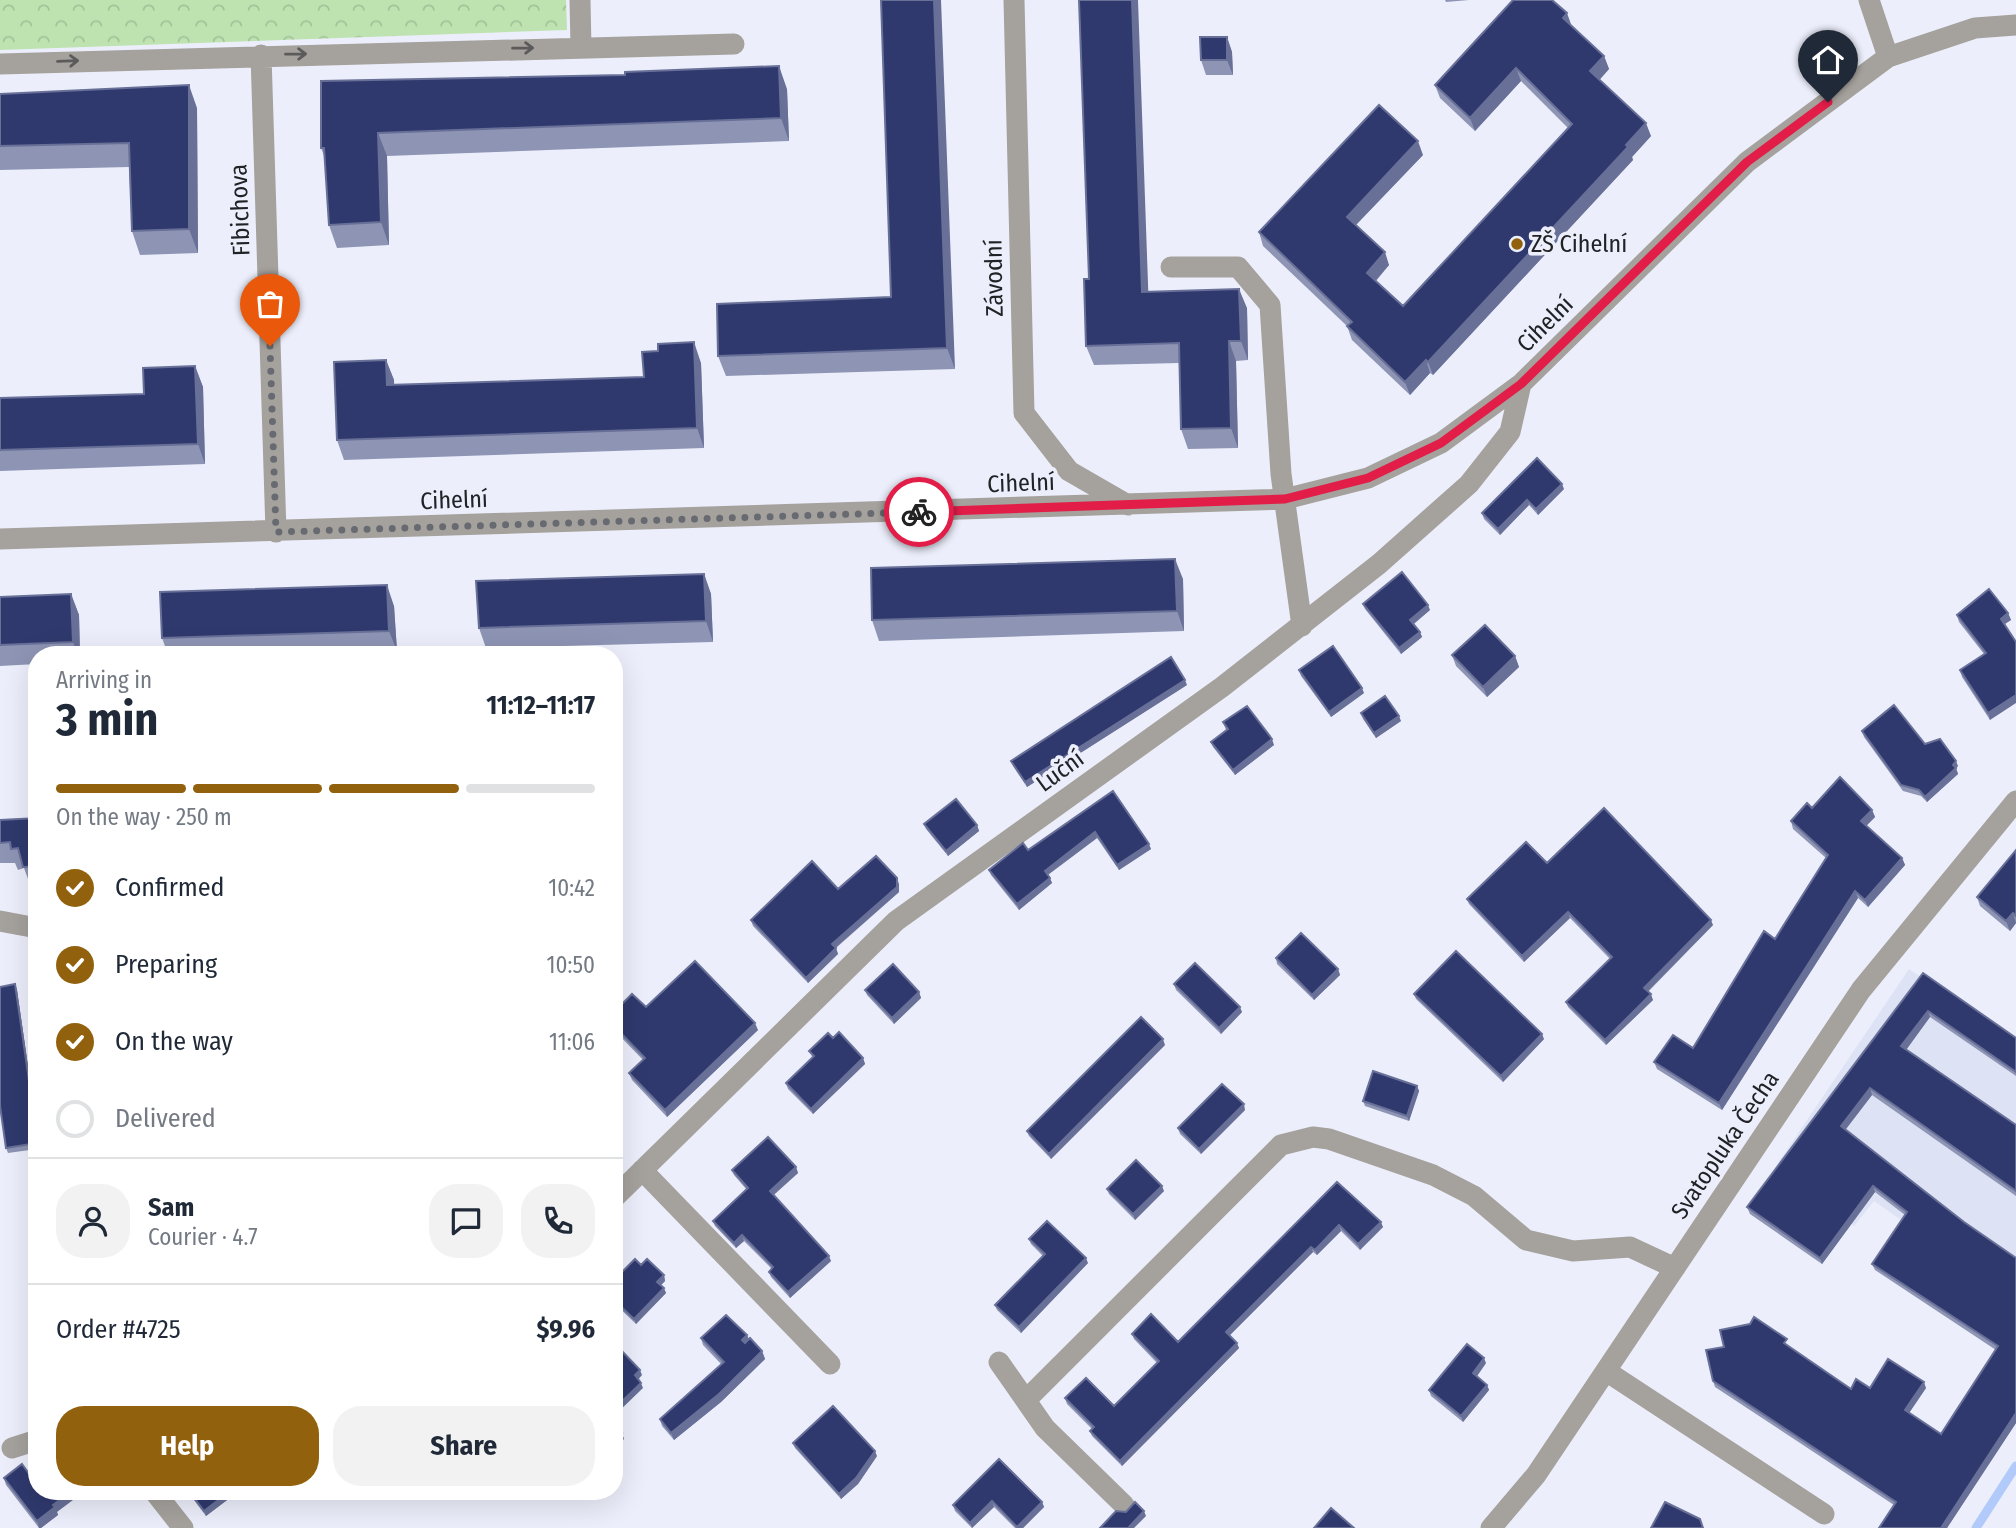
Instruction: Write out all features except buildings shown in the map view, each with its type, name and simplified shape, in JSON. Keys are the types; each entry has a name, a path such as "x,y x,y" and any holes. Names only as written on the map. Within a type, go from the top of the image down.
{"street":[{"path":"580,0 581,47"},
{"name":"Závodní","path":"1014,0 1024,413 1069,471 1128,505"},
{"path":"1870,0 1888,57"},
{"name":"Cihelní","path":"0,539 1285,499 1368,478 1441,443 1521,384 1747,162 1888,57 1975,28 2016,25"},
{"path":"0,64 734,44"},
{"name":"Fibichova","path":"261,55 276,532"},
{"path":"1171,267 1238,267 1270,304 1285,499 1302,626"},
{"name":"Luční","path":"623,1189 896,921 1222,687 1302,626 1379,564 1469,484 1510,432 1521,384"},
{"name":"Svatopluka Čecha","path":"1491,1528 1536,1475 1861,990 2016,801"},
{"path":"0,921 28,926"},
{"path":"1026,1400 1281,1145 1295,1140 1329,1139 1433,1175 1474,1196 1526,1240 1573,1251 1630,1247 1675,1268"},
{"path":"642,1170 830,1364"},
{"path":"999,1362 1045,1428 1124,1505"},
{"path":"1606,1371 1824,1514"},
{"path":"12,1448 28,1443"},
{"path":"161,1500 183,1528"}],"shaded area":[{"path":"1909,969 2016,1040 2016,1301 1874,1201 1854,1226 1776,1166"}],"green space":[{"path":"0,0 566,0 567,30 0,50"}],"waterway":[{"path":"1976,1528 2016,1466"}],"way so far":[{"path":"270,346 276,532 919,512"}],"place":[{"name":"ZŠ Cihelní","path":"1517,244"}],"route":[{"path":"919,512 1285,499 1368,478 1441,443 1521,384 1747,162 1828,102"}]}
